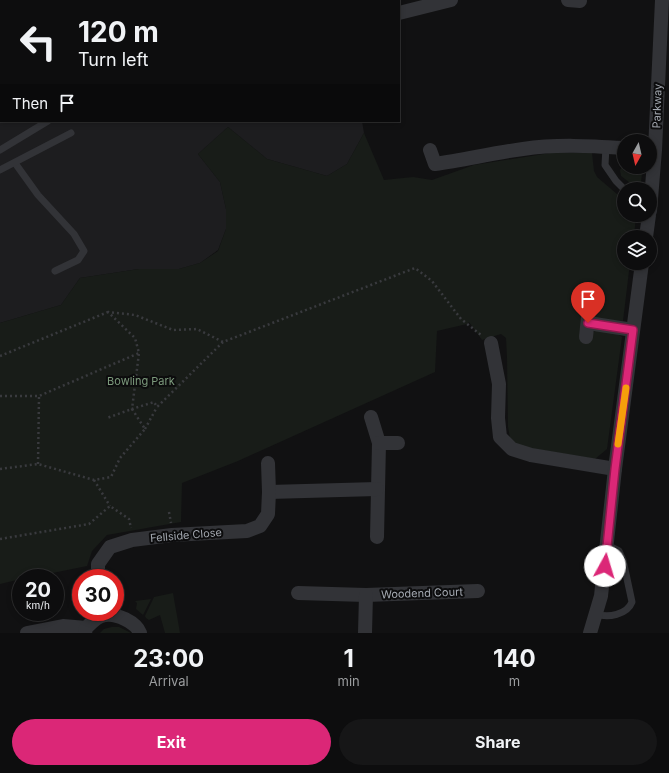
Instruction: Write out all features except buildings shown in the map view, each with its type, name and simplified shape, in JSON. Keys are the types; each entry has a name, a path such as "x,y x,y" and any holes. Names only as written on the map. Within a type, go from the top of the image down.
{"street":[{"path":"405,8 451,0"},
{"name":"Parkway","path":"654,134 659,61 665,22 662,0"},
{"path":"430,150 435,164 467,160 524,149 569,146 617,148"},
{"path":"590,633 601,596 615,469 641,270"},
{"path":"586,337 589,308"},
{"path":"588,323 633,330"},
{"path":"491,344 500,384 498,418 500,437 512,449 531,455 615,469"},
{"path":"372,417 379,442 377,489 378,537"},
{"path":"379,442 398,444"},
{"name":"Fellside Close","path":"98,569 98,564 110,547 132,540 166,536 247,531 260,526 268,514 269,492 264,465"},
{"path":"269,492 377,489"},
{"name":"Woodend Court","path":"298,593 366,595 478,592"},
{"name":"Woodend Court","path":"365,633 366,595"},
{"path":"124,618 139,629 140,633"},
{"path":"27,633 63,626 86,630 93,621"}],"lane":[{"path":"0,147 46,122"},
{"path":"0,170 71,133"},
{"path":"606,147 606,164 617,182"},
{"path":"15,163 38,196 74,234 84,252 78,260 55,271"},
{"path":"596,614 605,616 621,613 628,609 632,602 623,560 619,552 607,545"}],"path":[{"path":"0,469 38,464 94,480 112,477 120,458 145,429 157,407 223,342 415,268 432,281 461,319 491,344"},
{"path":"0,356 108,312 135,315 173,330 197,329 223,342"},
{"path":"108,312 135,338 139,352 132,409 145,429"},
{"path":"0,396 39,396 139,352"},
{"path":"38,464 39,396"},
{"path":"107,418 154,402 157,407"},
{"path":"94,480 110,506 129,519"},
{"path":"0,538 90,524 110,506"}],"shaded area":[{"path":"0,122 362,122 364,133 347,164 327,176 267,159 228,127 198,154 220,182 226,209 226,229 218,250 200,263 179,269 139,269 80,278 61,305 0,323"}],"green space":[{"name":"Bowling Park","path":"228,127 267,159 327,176 347,164 364,133 384,180 413,177 432,180 474,165 550,153 592,153 594,171 597,177 617,194 617,222 635,222 635,230 617,230 617,270 629,270 623,321 597,320 593,332 605,329 615,332 622,337 607,449 595,459 517,446 510,438 508,427 506,338 501,334 482,340 469,322 467,324 437,331 435,372 238,461 182,483 181,522 107,535 92,551 87,566 64,571 64,569 12,569 12,581 0,584 0,323 61,305 80,278 139,269 179,269 200,263 218,251 226,229 226,209 220,182 198,154"},
{"path":"621,174 642,174 641,182 629,182"},
{"path":"173,593 180,633 165,633 160,615 149,620 145,616 154,597"},
{"path":"151,599 143,615 136,609 137,603 135,601"},
{"path":"119,627 131,633 100,633 104,629"}],"slow traffic":[{"path":"618,444 626,388"}],"route":[{"path":"588,323 633,330 615,469 605,566"}]}
